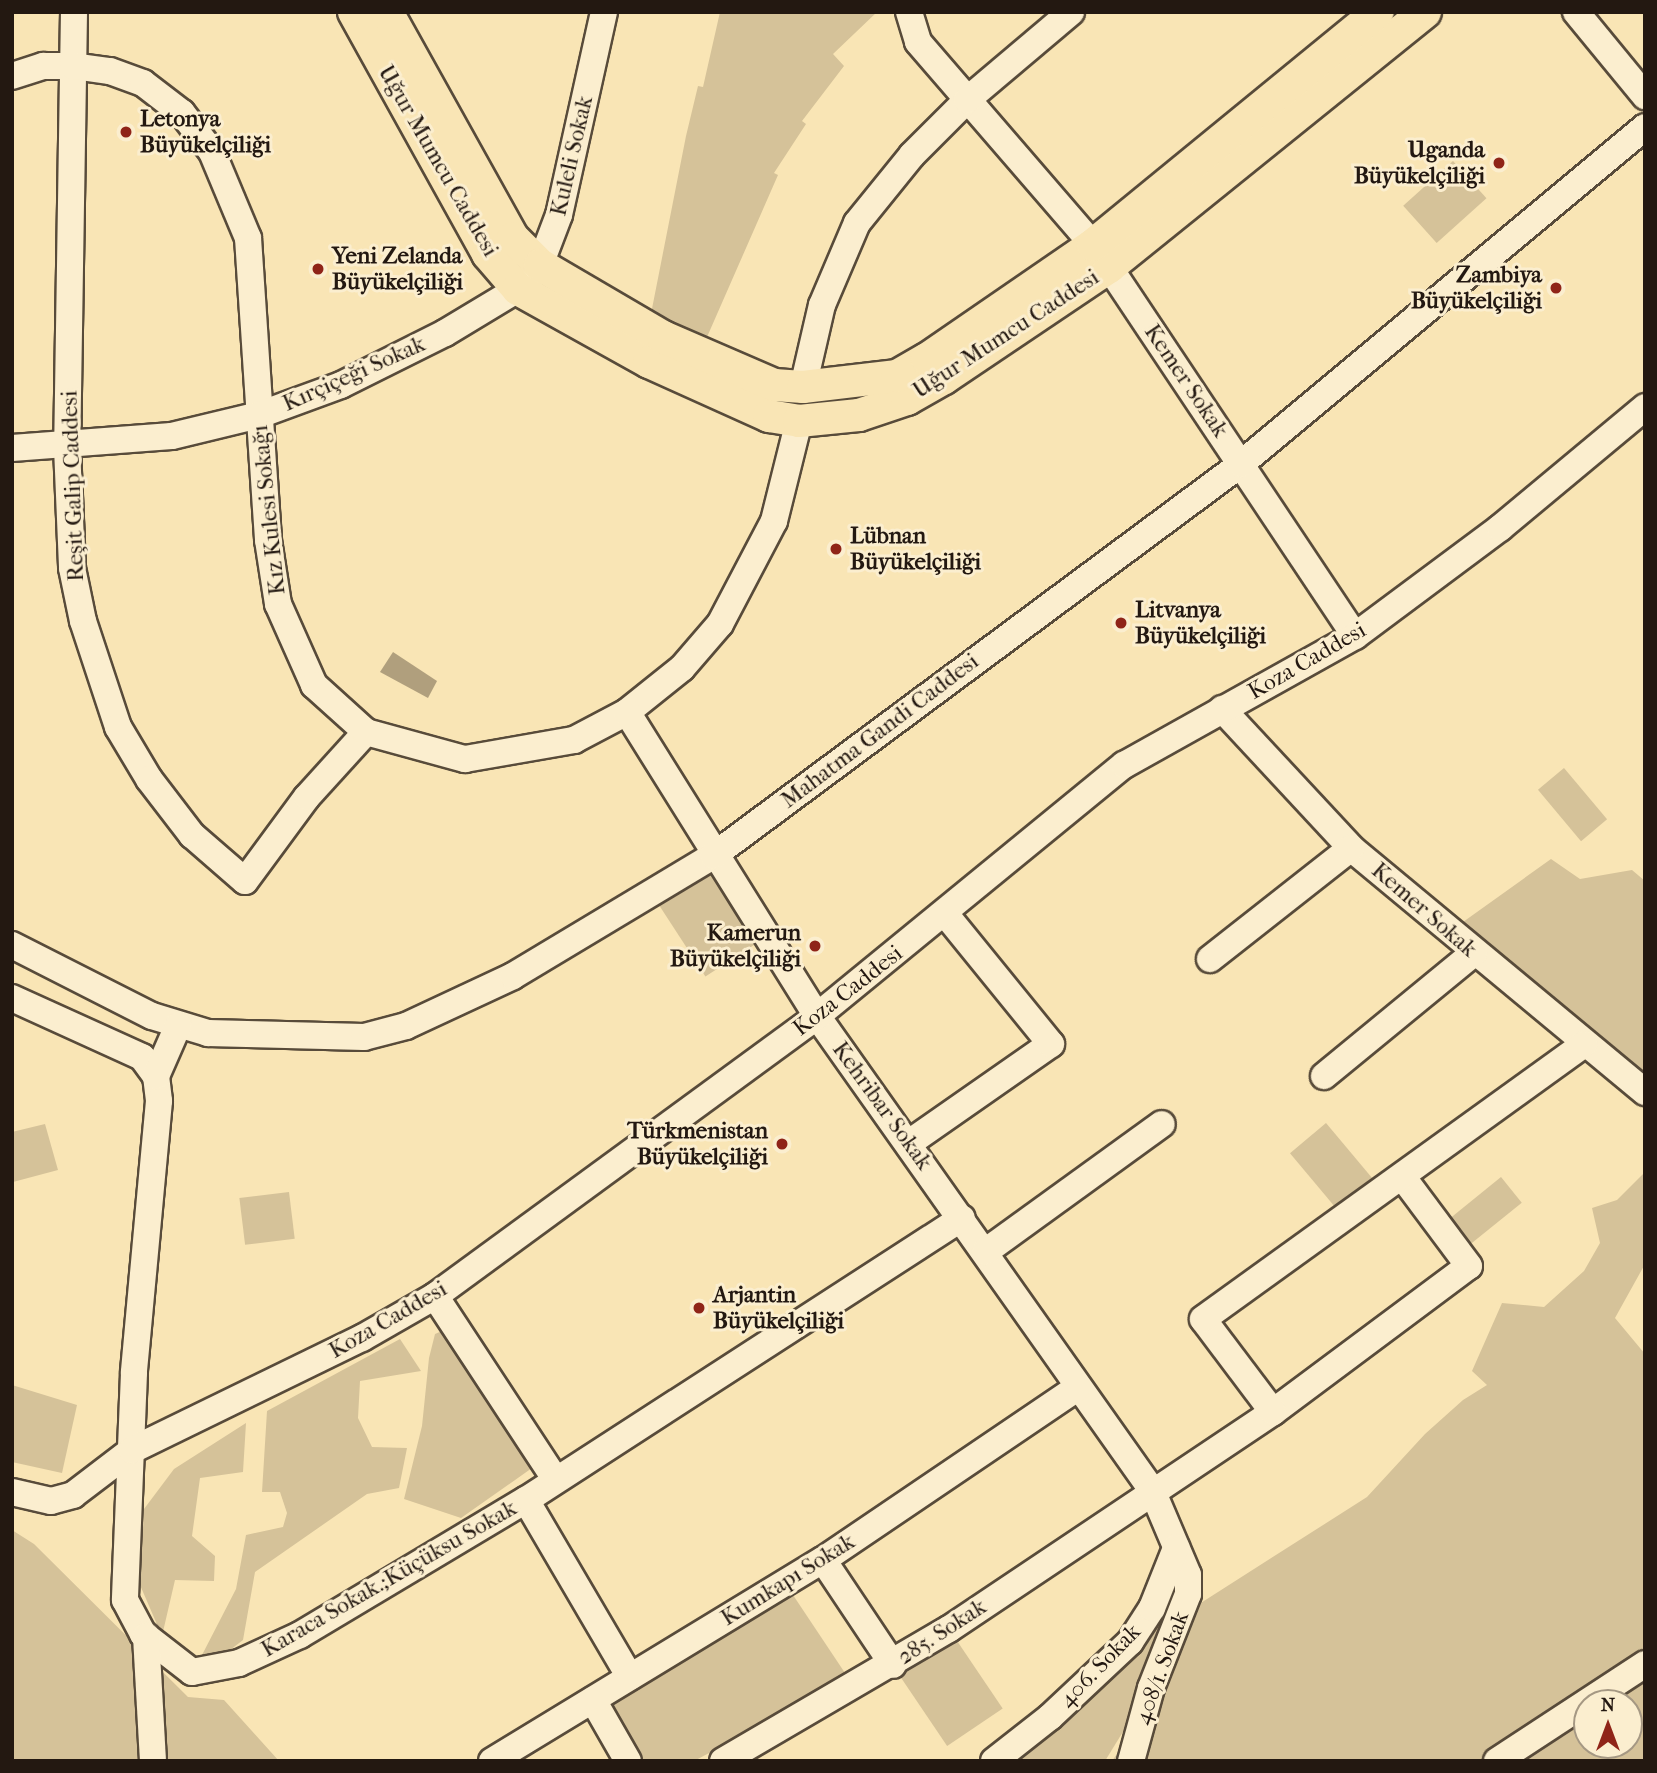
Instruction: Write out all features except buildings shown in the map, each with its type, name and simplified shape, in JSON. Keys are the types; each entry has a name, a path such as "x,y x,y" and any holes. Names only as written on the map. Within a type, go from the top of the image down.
{"main road":[{"name":"Uğur Mumcu Caddesi","path":"354,12 488,254 519,289 649,362 769,416 799,421 859,415 907,399 1425,12"},
{"name":"Uğur Mumcu Caddesi","path":"387,12 513,238 540,265 663,337 774,385 803,387 897,376 1101,256 1378,12"}],"street":[{"name":"Reşit Galip Caddesi","path":"74,12 67,447 72,568 99,671 118,727 149,779 192,835 245,881 307,797 366,732"},
{"name":"Kuleli Sokak","path":"519,289 540,265 559,215 604,12"},
{"name":"Kemer Sokak","path":"909,12 918,42 1101,256 1355,636"},
{"path":"803,387 822,305 857,223 912,155 967,100 1071,12"},
{"path":"1576,12 1645,96"},
{"name":"Kız Kulesi Sokağı","path":"12,76 43,66 73,66 110,71 143,83 182,113 212,152 248,238 268,540 278,604 314,685 366,732 465,760 574,740 627,712 682,668 720,624 774,521 799,421"},
{"name":"Mahatma Gandi Caddesi","path":"12,945 177,1026 208,1032 364,1037 406,1026 513,976 713,856 1241,464 1645,127"},
{"name":"Kırçiçeği Sokak","path":"12,448 67,447 172,436 259,415 341,385 445,333 519,289"},
{"name":"Koza Caddesi","path":"12,1492 51,1501 73,1495 132,1450 362,1338 435,1296 817,1016 946,915 1125,765 1355,636 1509,521 1645,407"},
{"name":"Kemer Sokak","path":"1222,709 1351,848 1584,1044 1641,1082"},
{"name":"Kehribar Sokak","path":"627,712 713,856 817,1016 962,1218 1077,1388 1152,1490 1188,1575"},
{"path":"1210,959 1351,848"},
{"path":"909,1143 1051,1044 946,915"},
{"path":"1324,1076 1474,953"},
{"path":"12,998 142,1057 156,1076"},
{"path":"156,1076 177,1026"},
{"path":"1273,1412 1203,1319 1584,1044"},
{"name":"Karaca Sokak.;Küçüksu Sokak","path":"156,1076 159,1101 134,1373 125,1600 146,1636 192,1672 239,1663 300,1635 526,1500 962,1218"},
{"path":"985,1252 1162,1124"},
{"name":"285. Sokak","path":"723,1761 893,1665 1152,1490 1273,1412 1469,1266 1402,1176"},
{"path":"435,1296 556,1480"},
{"name":"Kumkapı Sokak","path":"492,1761 823,1560 1077,1388"},
{"path":"526,1500 630,1677"},
{"name":"406. Sokak","path":"994,1761 1050,1717 1129,1642 1152,1608 1177,1548"},
{"path":"823,1560 893,1665"},
{"name":"408/1. Sokak","path":"1131,1761 1143,1717 1188,1594 1188,1575"},
{"path":"146,1636 153,1761"},
{"path":"1497,1761 1645,1664"},
{"path":"593,1700 628,1761"},
{"path":"1112,1761 1143,1717"}],"shaded area":[{"path":"720,12 877,12 833,54 844,66 802,121 806,124 774,173 778,175 700,353 648,329 686,136 698,86 703,87"},
{"path":"1453,161 1486,198 1437,243 1403,206"},
{"path":"393,652 437,681 428,698 380,672"},
{"path":"1564,768 1607,819 1581,841 1538,790"},
{"path":"713,856 766,937 705,977 653,895"},
{"path":"1551,859 1580,879 1632,870 1645,881 1645,1071 1634,1083 1449,932"},
{"path":"1326,1123 1374,1180 1338,1210 1290,1153"},
{"path":"45,1124 58,1170 13,1182 12,1132"},
{"path":"1645,1172 1645,1264 1615,1318 1645,1354 1645,1761 1112,1761 1143,1717 1182,1615 1367,1497 1425,1434 1463,1400 1487,1385 1472,1371 1502,1303 1544,1307 1584,1271 1600,1243 1592,1208 1617,1200"},
{"path":"1501,1177 1522,1203 1470,1245 1449,1219"},
{"path":"289,1192 295,1239 245,1245 239,1198"},
{"path":"442,1331 532,1468 461,1518 404,1499 422,1426 429,1358 435,1334"},
{"path":"400,1339 421,1371 360,1381 358,1418 372,1447 407,1448 399,1488 367,1494 255,1572 243,1640 208,1667 202,1655 236,1589 246,1535 283,1527 287,1513 280,1492 262,1492 267,1411"},
{"path":"12,1385 77,1405 62,1473 12,1462"},
{"path":"246,1423 243,1472 200,1478 192,1536 215,1556 214,1581 175,1580 162,1636 140,1585 144,1509 174,1469"},
{"path":"12,1530 34,1544 188,1697 224,1700 279,1761 12,1761"},
{"path":"1174,1589 1183,1594 1129,1722 1105,1761 1014,1761"},
{"path":"793,1595 849,1679 694,1761 642,1761 607,1705"},
{"path":"949,1629 1003,1709 947,1746 893,1666"}],"place":[{"name":"Letonya Büyükelçiliği","path":"126,132"},
{"name":"Uganda Büyükelçiliği","path":"1499,163"},
{"name":"Yeni Zelanda Büyükelçiliği","path":"318,269"},
{"name":"Zambiya Büyükelçiliği","path":"1556,288"},
{"name":"Lübnan Büyükelçiliği","path":"836,549"},
{"name":"Litvanya Büyükelçiliği","path":"1121,623"},
{"name":"Kamerun Büyükelçiliği","path":"815,946"},
{"name":"Türkmenistan Büyükelçiliği","path":"782,1144"},
{"name":"Arjantin Büyükelçiliği","path":"699,1308"}]}
